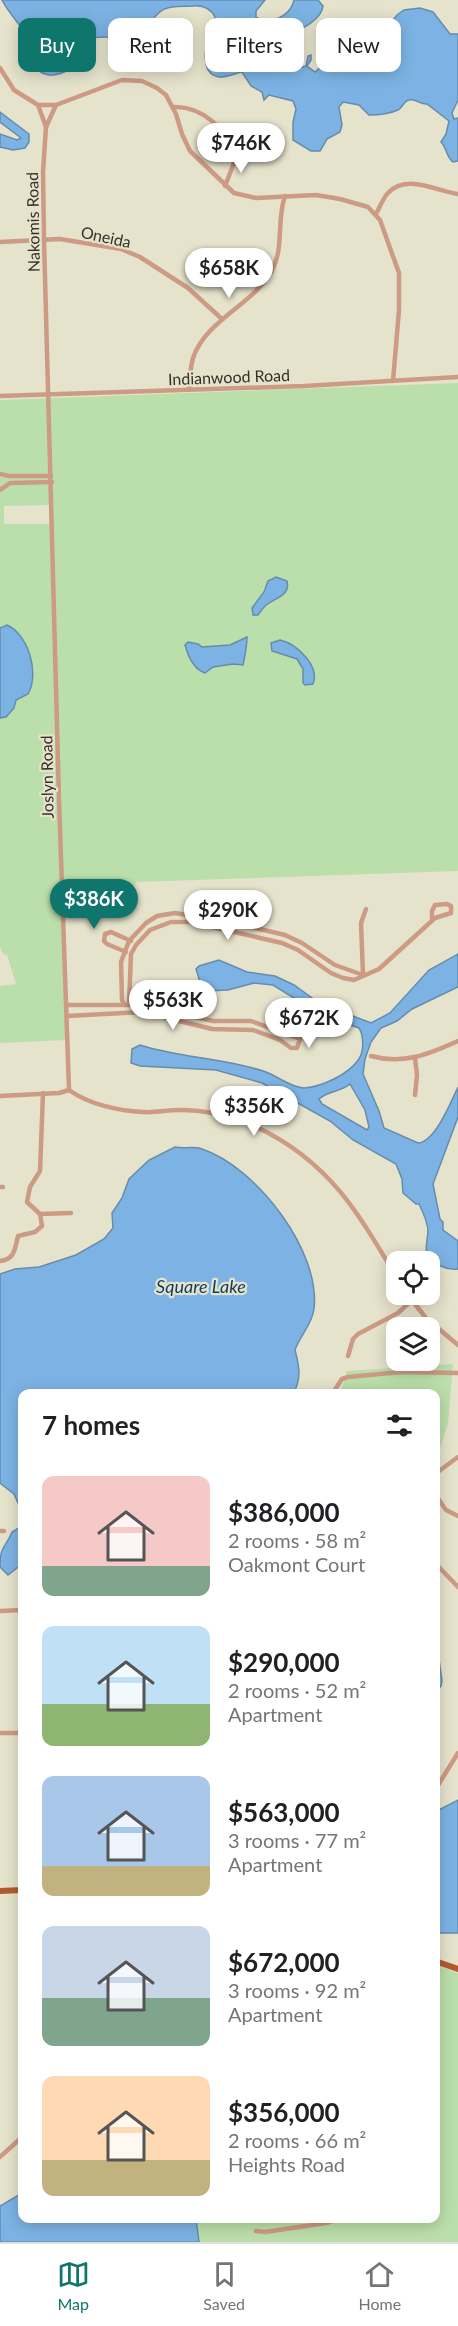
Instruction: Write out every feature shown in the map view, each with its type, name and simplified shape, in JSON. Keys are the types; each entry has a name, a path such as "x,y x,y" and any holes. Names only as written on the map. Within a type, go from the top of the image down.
{"main road":[{"path":"0,1891 18,1890"},
{"path":"440,1963 458,1969"}],"street":[{"path":"0,68 14,90 38,105 56,105 122,80 142,81 166,95 174,107 190,151 225,186 240,196 256,198 316,195 361,204 376,214 393,254 399,279 393,381"},
{"name":"Nakomis Road","path":"38,105 46,127 43,172 49,394"},
{"path":"46,127 56,105"},
{"path":"174,107 192,108 204,115 231,140 237,155 225,186"},
{"path":"376,214 389,192 402,184 418,184 458,194"},
{"path":"189,390 194,357 205,339 222,319 255,292 272,270 280,246 281,205 285,196"},
{"path":"273,197 281,205"},
{"name":"Oneida","path":"0,242 60,239 101,244 129,251 188,288 222,319"},
{"name":"Indianwood Road","path":"0,396 189,390 458,377"},
{"name":"Joslyn Road","path":"49,394 69,1090"},
{"path":"0,474 51,476"},
{"path":"0,490 10,483 52,482"},
{"path":"126,1012 131,954 150,930 161,925 180,921 190,922 282,943 298,950 343,978 354,980 378,969 437,917 449,915 452,911 451,906 444,903 435,905 432,911 432,921"},
{"path":"363,975 361,922 366,909"},
{"path":"126,1004 122,1000 120,975 124,951 129,940 157,916 175,912 285,935 302,943 335,965 363,975"},
{"path":"131,954 107,944 104,941 105,934 111,932 136,945"},
{"path":"67,1005 144,1005 222,1022 251,1021 300,1039 300,1043 297,1047 291,1047 280,1040 253,1030 212,1029 149,1014 126,1012 67,1016"},
{"path":"280,1040 284,1033"},
{"path":"371,1056 396,1060 415,1058 458,1041"},
{"path":"415,1058 417,1076 415,1095"},
{"path":"0,1096 69,1090 115,1108 144,1112 180,1110 223,1114 266,1131 295,1150 332,1184 357,1213 386,1260"},
{"path":"0,1261 7,1260 14,1254 18,1236 38,1231 43,1222 40,1214 27,1202 27,1194 40,1171 43,1093"},
{"path":"40,1214 71,1213"},
{"path":"348,1356 353,1339 358,1334 392,1317 406,1305"},
{"path":"415,1305 458,1345"},
{"path":"335,1389 342,1379 348,1377 401,1372 458,1373"},
{"path":"440,1470 458,1457"},
{"path":"440,1501 446,1510 458,1516"},
{"path":"440,1568 458,1587"},
{"path":"0,1611 18,1610"},
{"path":"0,1733 18,1733"},
{"path":"440,1782 458,1753"},
{"path":"0,2157 18,2141"},
{"path":"256,2231 265,2232 326,2223"}],"green space":[{"path":"458,383 458,871 136,882 133,891 115,901 75,884 60,884 66,1040 0,1043 0,986 16,984 7,955 3,954 0,947 0,400","holes":["49,505 50,524 4,524 4,506"]},
{"path":"453,1364 448,1423 440,1449 440,1389 342,1389 347,1371 386,1368 386,1371 440,1371 440,1365"},
{"path":"440,1966 458,1973 458,2242 107,2242 107,2223 440,2223"}],"water":[{"path":"2,0 265,0 256,11 258,18 215,18 211,11 205,7 196,6 167,8 154,18 108,18 108,37 96,38 96,18 18,18 18,24"},
{"path":"294,0 318,0 323,6 313,21 304,27 304,18 279,18 289,10"},
{"path":"420,8 433,12 450,34 458,34 458,100 452,113 454,119 458,118 458,161 451,160 441,142 446,134 449,121 427,104 411,100 395,111 369,115 359,105 343,102 339,107 342,125 340,132 327,139 320,151 311,151 293,140 296,109 293,101 269,95 264,100 262,92 251,86 242,72 304,72 308,56 311,55 307,66 315,72 401,72 401,18 395,18 404,10"},
{"path":"40,72 64,72 52,75"},
{"path":"210,72 242,72 222,77"},
{"path":"0,112 29,134 29,142 25,148 13,150 0,147 0,134 17,140 21,138 0,122"},
{"path":"276,577 287,581 286,591 268,603 258,615 253,615 252,608 264,592 268,581"},
{"path":"7,625 21,637 26,645 33,676 28,694 16,700 14,708 6,717 0,718 0,628"},
{"path":"247,637 243,665 213,667 205,673 189,658 185,645 188,642 202,647 230,645"},
{"path":"280,640 287,642 306,657 313,670 313,684 303,683 303,669 297,659 272,651 271,643"},
{"path":"458,954 458,987 412,1009 397,1021 381,1028 371,1042 363,1074 384,1128 418,1143 424,1141 436,1129 458,1087 458,1117 433,1184 443,1230 458,1241 458,1269 440,1265 440,1251 426,1251 428,1232 425,1217 419,1204 403,1193 402,1179 396,1164 353,1140 330,1121 262,1083 216,1070 140,1066 131,1063 132,1049 140,1045 171,1053 251,1067 304,1088 334,1079 355,1065 362,1052 363,1044 359,1028 323,1016 273,985 254,983 228,990 206,991 196,969 219,960 247,972 275,976 294,985 319,1003 371,1023 390,1013 429,970","holes":["350,1084 365,1110 369,1127 367,1130 322,1104 319,1099"]},
{"name":"Square Lake","path":"175,1147 202,1149 223,1159 243,1173 281,1214 307,1262 313,1286 314,1309 311,1320 295,1350 299,1372 298,1383 296,1389 18,1389 18,1503 14,1494 0,1483 0,1274 15,1269 39,1267 76,1255 104,1239 113,1228 112,1213 122,1198 129,1179 149,1160"},
{"path":"18,1528 18,1567 8,1575 0,1567 0,1560 12,1532"},
{"path":"458,1800 458,1933 440,1933 440,1809"},
{"path":"18,2195 18,2223 197,2223 199,2242 0,2242 0,2206"}]}
